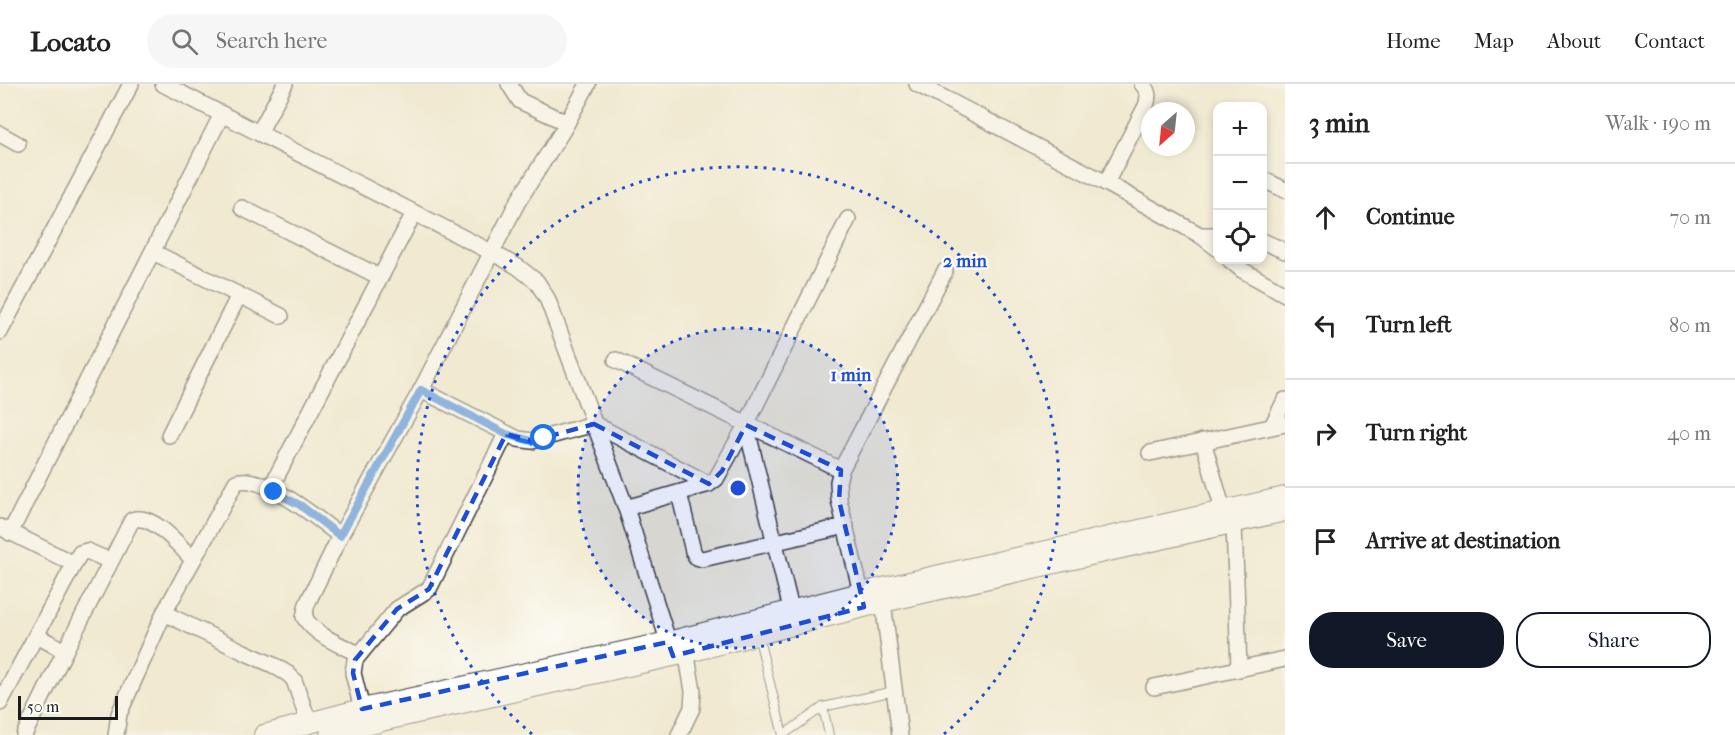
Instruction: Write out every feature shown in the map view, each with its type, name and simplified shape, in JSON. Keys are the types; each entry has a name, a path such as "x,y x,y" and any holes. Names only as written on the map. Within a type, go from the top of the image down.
{"street":[{"path":"0,332 131,84"},
{"path":"163,84 493,253 518,267 537,282 546,298 693,691 692,708 684,731"},
{"path":"509,84 520,101 567,123"},
{"path":"359,654 326,638 304,617 307,604 340,536 421,390 517,203 567,123 588,84"},
{"path":"917,84 1106,183 1200,235 1213,245"},
{"path":"1106,183 1146,106 1149,97 1147,88 1142,84"},
{"path":"259,133 283,85"},
{"path":"74,564 5,530 153,252 222,114"},
{"path":"0,134 18,144"},
{"path":"1267,181 1285,190"},
{"path":"242,208 380,278"},
{"path":"270,489 414,213"},
{"path":"626,508 709,484 722,471 848,219"},
{"path":"1200,235 1213,235"},
{"path":"1267,243 1285,251"},
{"path":"153,252 281,316"},
{"path":"1235,264 1285,294"},
{"path":"900,735 894,691 839,500 838,482 841,470 945,271"},
{"path":"169,435 239,295"},
{"path":"616,360 841,470"},
{"path":"421,390 506,434 532,441 594,424 709,484"},
{"path":"1150,453 1279,425 1285,400"},
{"path":"746,425 791,609"},
{"path":"362,709 353,673 355,660 397,609 429,589 506,434"},
{"path":"1203,441 1228,517 1239,669"},
{"path":"116,735 119,714 164,613 236,482 247,479 270,489 300,505 340,536"},
{"path":"679,493 696,557 707,559 846,526"},
{"path":"264,735 362,709 758,634 869,601 1228,517 1285,497"},
{"path":"1228,517 1285,511"},
{"path":"24,735 132,520 143,518 159,527 193,560"},
{"path":"0,704 83,551 110,561"},
{"path":"330,735 357,732 676,650 791,609 869,601"},
{"path":"164,613 273,664 288,674 294,680 309,723"},
{"path":"36,636 65,651"},
{"path":"1154,687 1285,660"}],"lane":[{"path":"758,634 783,735 823,707 894,691"},
{"path":"823,707 829,735"}],"highlighted area":[{"path":"594,424 709,484 722,471 746,425 841,470 839,500 864,607 673,656 668,642 362,709 353,673 355,660 397,609 429,589 506,434 532,441"}],"route":[{"path":"274,492 300,505 340,536 421,390 518,439 532,441 544,438"}]}
